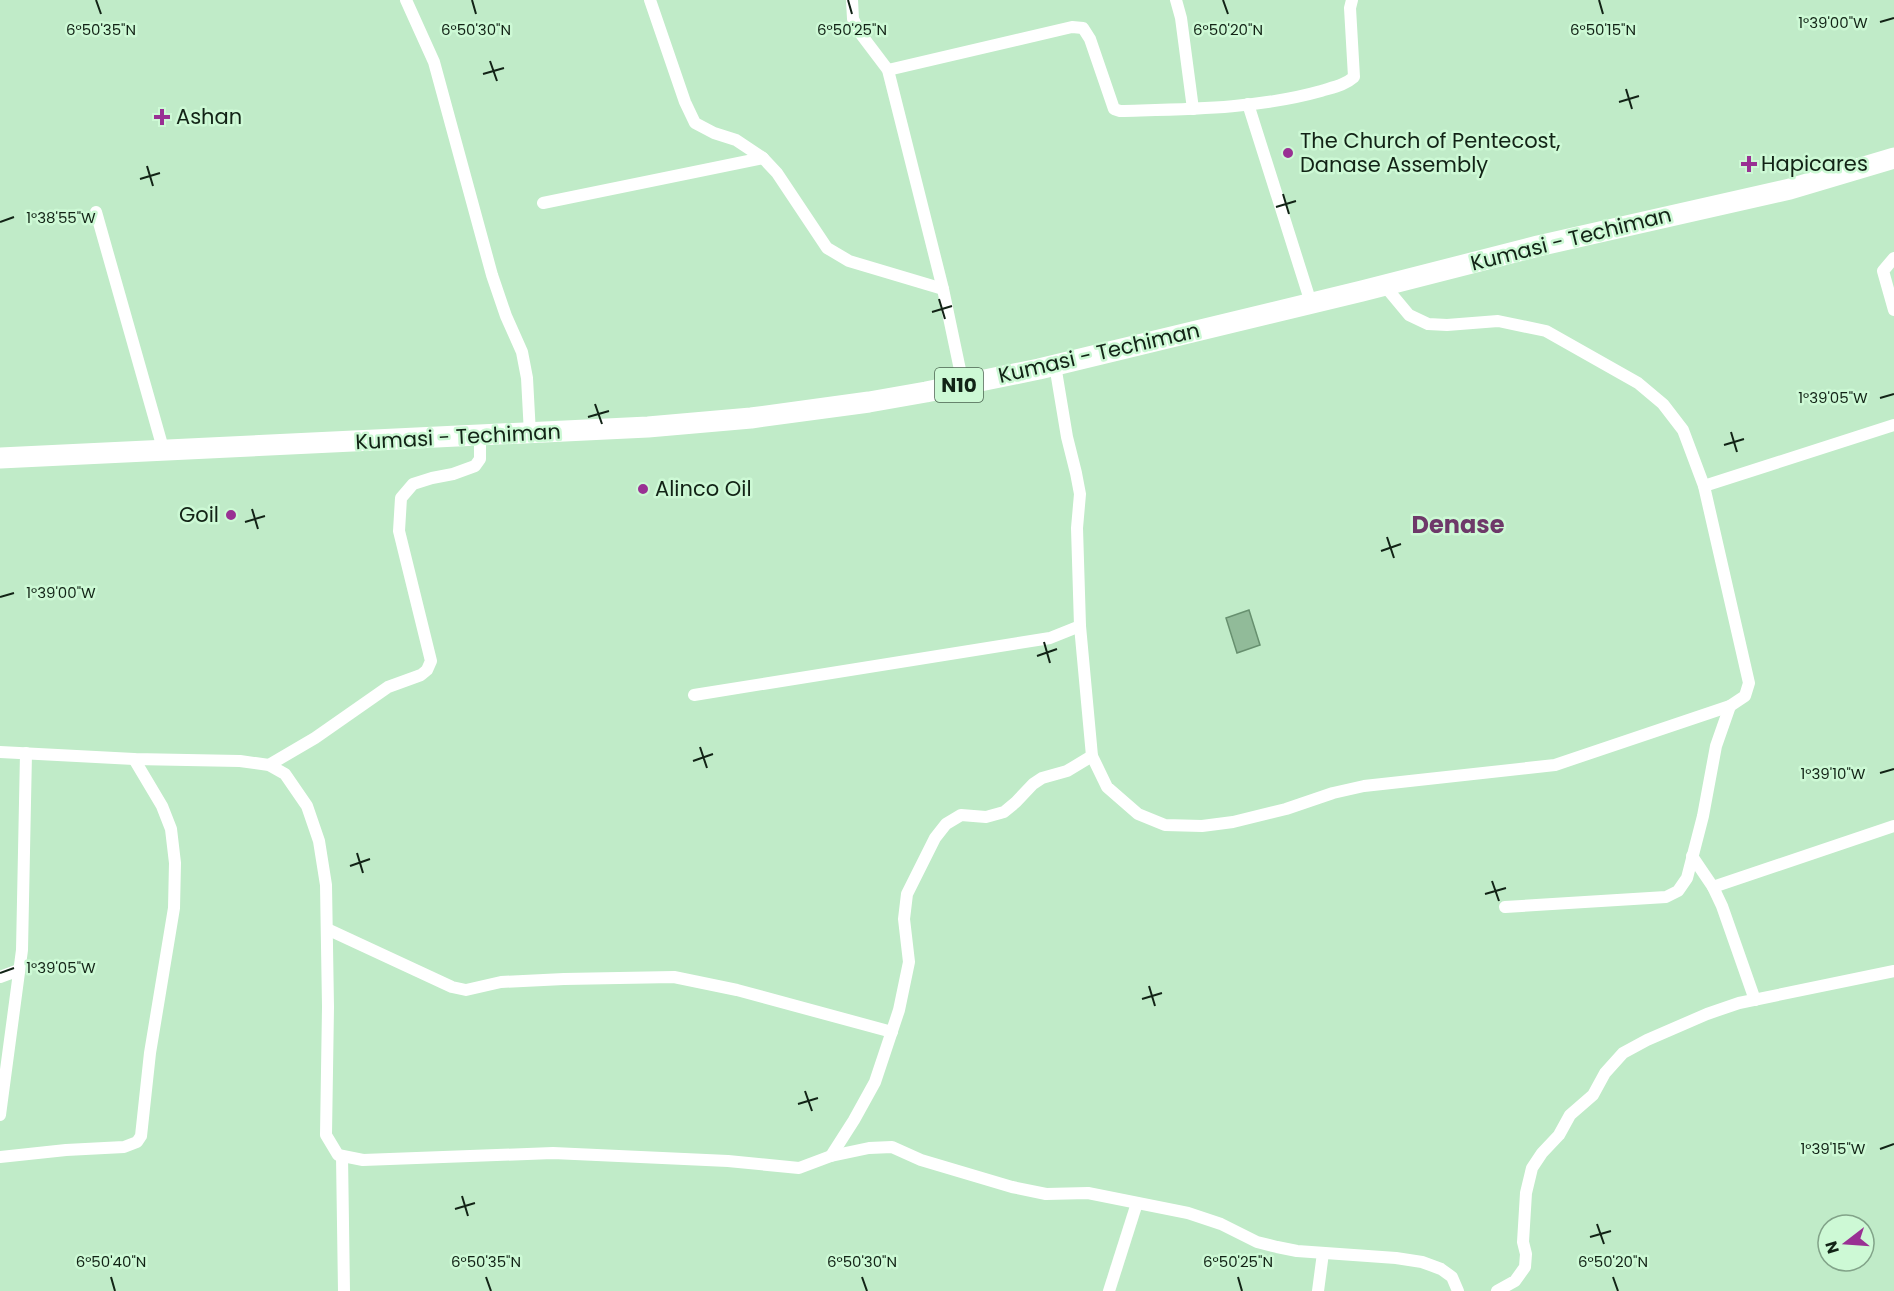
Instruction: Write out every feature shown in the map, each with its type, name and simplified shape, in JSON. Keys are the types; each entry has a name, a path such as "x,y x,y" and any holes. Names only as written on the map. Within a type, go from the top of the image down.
{"highway":[{"name":"Kumasi - Techiman","path":"0,458 164,452 648,427 770,416 880,400 1055,365 1538,246 1790,189 1894,158"}],"street":[{"path":"406,0 434,62 492,275 506,316 522,352 527,378 530,434"},
{"path":"650,0 685,102 695,123 714,134 736,140 763,158 777,173 827,248 849,261 943,290"},
{"path":"852,0 853,19 860,33 888,70 943,290 963,384"},
{"path":"1176,0 1181,18 1193,109"},
{"path":"888,70 1072,27 1083,28 1090,39 1114,109 1120,111 1193,109 1292,99 1347,83 1354,76 1350,8 1352,0"},
{"path":"1248,104 1311,303"},
{"path":"543,203 763,158"},
{"path":"96,212 164,452"},
{"path":"1894,258 1883,271 1894,309"},
{"path":"1055,365 1067,437 1080,494 1077,528 1080,626 1092,756 1107,787 1138,814 1165,825 1202,826 1254,817 1364,786 1555,765 1730,706 1745,696 1749,682 1704,486 1683,430 1664,404 1638,383 1546,331 1498,321 1447,325 1428,324 1409,315 1384,285"},
{"path":"1704,486 1894,425"},
{"path":"270,765 315,738 388,687 421,675 427,670 431,661 399,531 401,498 413,484 475,466 480,459 480,436"},
{"path":"694,695 1050,638 1080,626"},
{"path":"1505,908 1666,897 1678,891 1687,878 1703,816 1716,746 1730,706"},
{"path":"0,752 134,759 240,761 270,765 285,774 307,806 319,841 326,885 326,1135 338,1155 363,1160 553,1153 728,1161 799,1168 831,1156 869,1148 892,1147 921,1160 1012,1187 1046,1194 1088,1193 1188,1213 1221,1224 1257,1242 1287,1249 1422,1262 1441,1269 1452,1277 1458,1291"},
{"path":"0,1115 22,950 26,753"},
{"path":"831,1156 875,1082 892,1032 909,962 904,919 907,894 935,838 946,824 961,815 986,818 1004,812 1042,778 1067,771 1092,756"},
{"path":"0,1157 124,1147 137,1142 141,1136 150,1053 174,908 175,863 171,829 162,806 134,759"},
{"path":"1713,887 1894,826"},
{"path":"1692,856 1713,887 1722,906 1755,1000"},
{"path":"327,929 452,987 466,990 479,989 501,982 674,977 736,990 892,1032"},
{"path":"0,977 19,970"},
{"path":"1497,1291 1515,1281 1525,1267 1526,1254 1523,1242 1526,1193 1532,1168 1559,1135 1570,1115 1593,1095 1605,1073 1623,1053 1707,1014 1739,1003 1894,971"},
{"path":"342,1156 344,1291"},
{"path":"1109,1291 1137,1203"},
{"path":"1318,1291 1323,1253"}],"building":[{"path":"1249,610 1260,645 1237,653 1226,618"}],"place":[{"name":"Ashan","path":"162,117"},
{"name":"The Church of Pentecost, Danase Assembly","path":"1288,153"},
{"name":"Hapicares","path":"1749,164"},
{"name":"Alinco Oil","path":"643,489"},
{"name":"Goil","path":"231,515"}],"district":[{"name":"Denase","path":"1458,525"}]}
